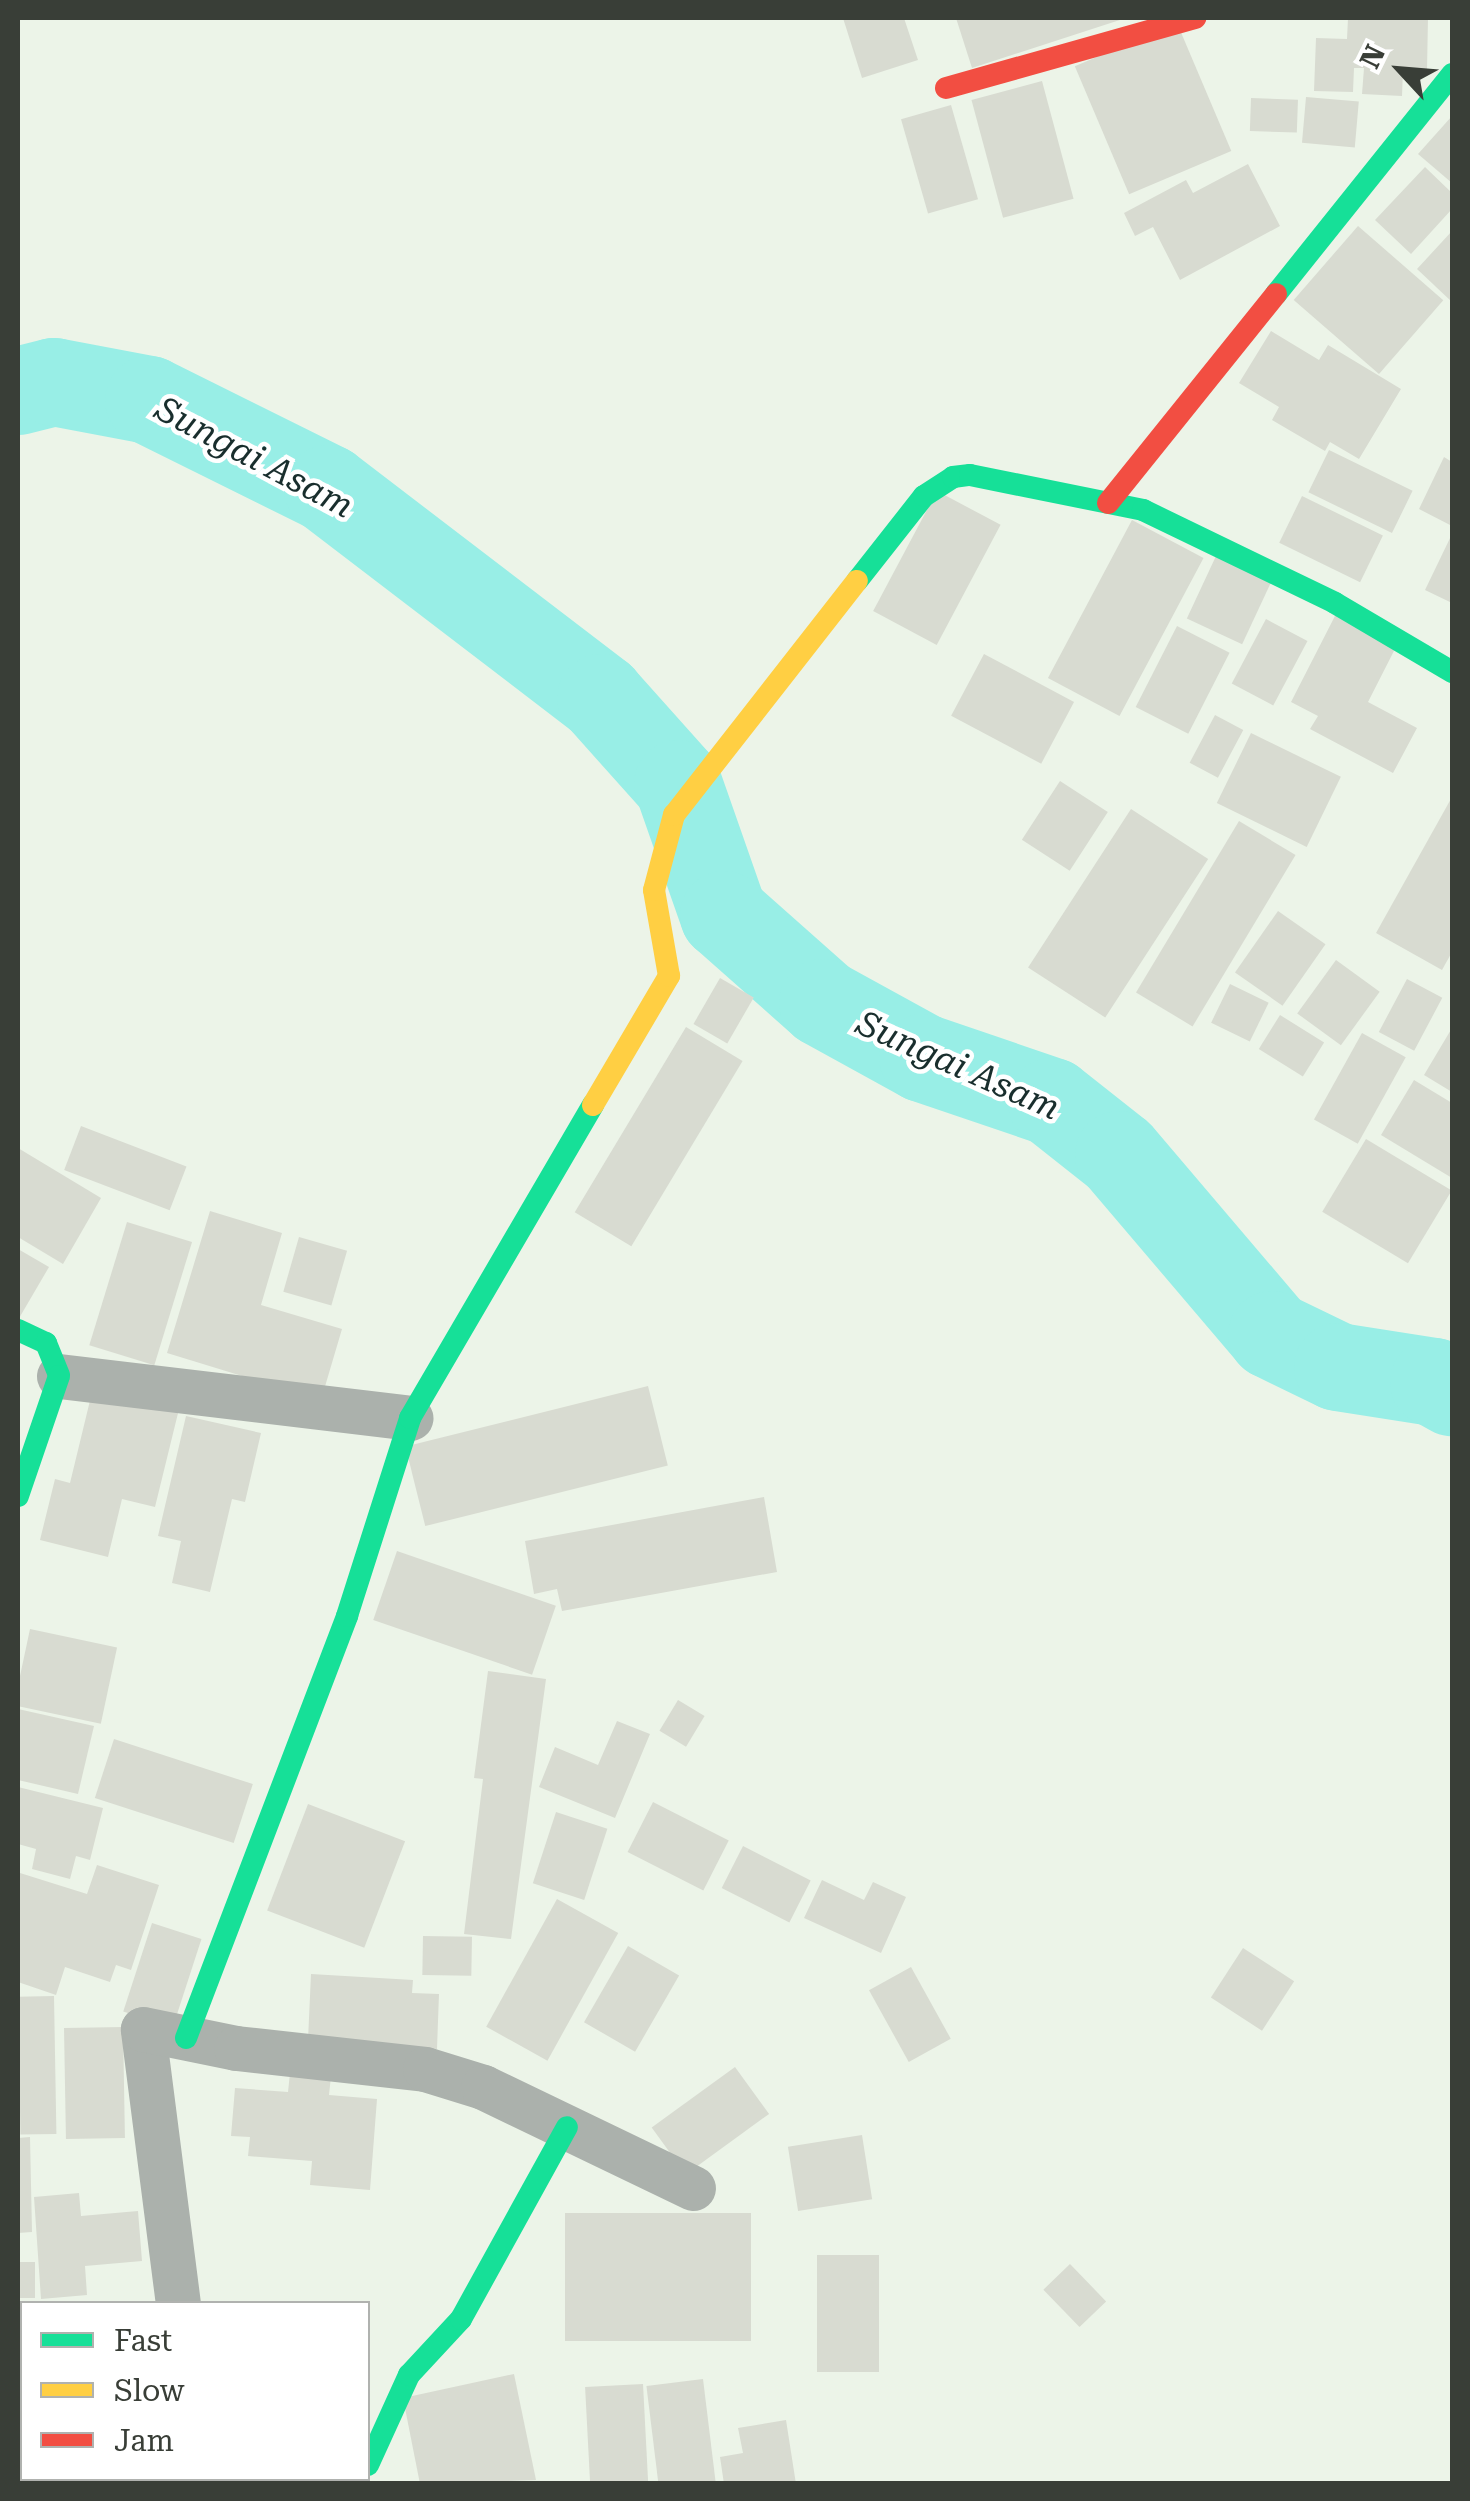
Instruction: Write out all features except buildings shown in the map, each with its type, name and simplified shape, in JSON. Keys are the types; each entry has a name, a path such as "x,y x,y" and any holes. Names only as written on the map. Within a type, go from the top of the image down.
{"street":[{"path":"946,88 1194,18"},
{"path":"1108,503 1452,74"},
{"path":"186,2038 347,1616 410,1418 669,976 654,890 674,814 924,496 953,477 1143,510 1334,603 1452,672"},
{"path":"18,1330 46,1343 59,1376 18,1496"},
{"path":"59,1376 410,1418"},
{"path":"178,2301 143,2030 425,2069 483,2087 693,2188"},
{"path":"370,2461 409,2375 461,2319 568,2127"}],"waterway":[{"name":"Sungai Asam","path":"18,391 54,382 149,400 328,489 601,698 678,784 724,915 823,1003 923,1058 1052,1102 1119,1155 1272,1335 1338,1367 1434,1382 1452,1392"}],"traffic: fast":[{"path":"1276,294 1452,74"},
{"path":"857,581 924,496 953,477 970,475 1143,510 1335,603 1452,672"},
{"path":"186,2038 347,1616 410,1418 593,1105"},
{"path":"18,1330 46,1343 59,1376 18,1496"},
{"path":"370,2461 409,2375 461,2319 567,2127"}],"traffic: slow":[{"path":"593,1105 669,976 654,890 674,815 857,581"}],"traffic: jam":[{"path":"946,88 1195,18"},
{"path":"1108,503 1276,294"}]}
